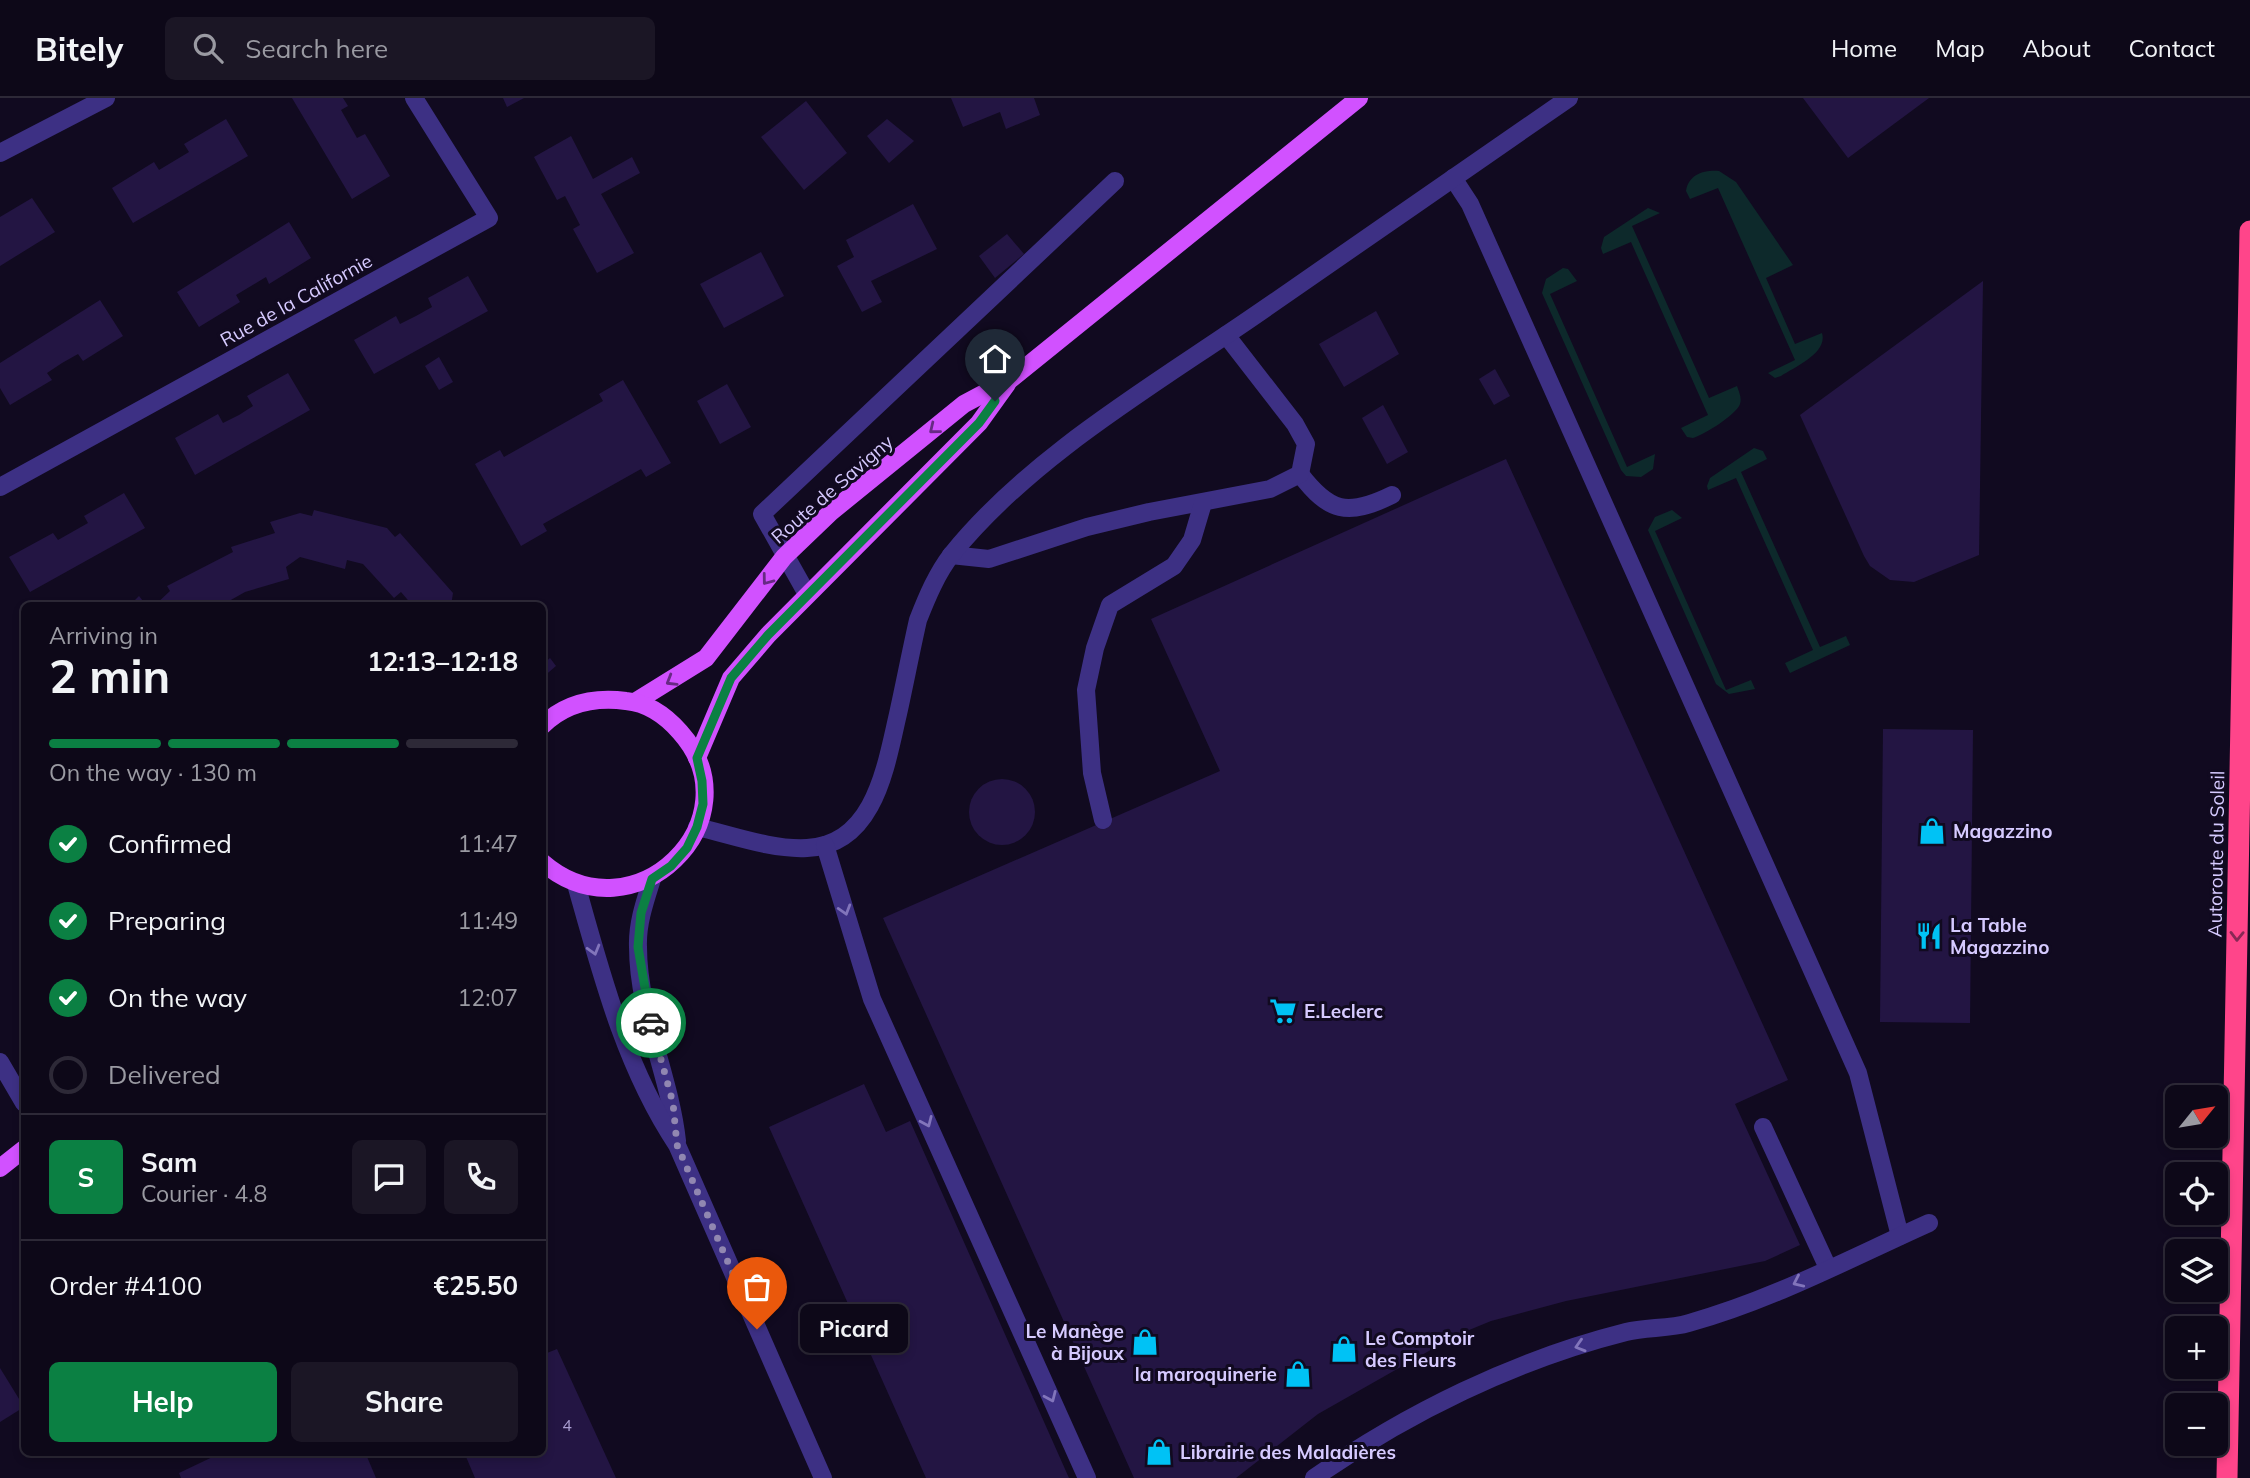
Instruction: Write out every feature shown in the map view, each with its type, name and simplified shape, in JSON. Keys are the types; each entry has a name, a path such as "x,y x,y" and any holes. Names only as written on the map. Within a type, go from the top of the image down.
{"highway":[{"name":"Autoroute du Soleil","path":"2227,1478 2250,231"}],"main road":[{"name":"Route de Savigny","path":"635,702 706,658 785,557 831,512 964,404 1011,379 1359,98"},
{"name":"Route de Savigny","path":"697,758 731,678 807,594 979,423 1011,379"},
{"path":"546,722 578,703 606,698 635,702 655,710 687,739 697,758 703,804 697,827 687,848 671,866 652,879 628,887 602,889 576,884 546,865"},
{"path":"0,1168 21,1151"}],"street":[{"path":"0,153 106,98"},
{"name":"Rue de la Californie","path":"0,487 489,218 414,98"},
{"path":"697,827 789,848 825,845 855,827 874,800 888,760 918,620 929,594 951,555 1009,495 1056,457 1226,335 1569,98"},
{"path":"1453,178 1470,204 1858,1073 1900,1236"},
{"path":"807,594 762,514 1115,181"},
{"path":"1226,335 1306,444 1300,474 1318,498 1341,508 1357,508 1392,495"},
{"path":"951,555 989,559 1087,527 1270,489 1300,474"},
{"path":"1103,820 1092,773 1086,690 1095,648 1110,605 1142,583 1174,566 1192,540 1203,503"},
{"path":"825,845 872,999 1087,1478"},
{"path":"652,879 641,913 638,947 643,989 673,1103 677,1145"},
{"path":"576,884 623,1034 654,1110 677,1145 822,1478"},
{"path":"0,1062 21,1097"},
{"path":"1763,1128 1828,1268"},
{"path":"1314,1478 1396,1425 1478,1386 1566,1350 1615,1335 1687,1324 1772,1294 1929,1223"}],"green space":[{"path":"1719,171 1736,182 1793,265 1766,278 1795,344 1822,333 1823,340 1815,353 1802,364 1775,378 1768,373 1795,360 1718,188 1690,199 1686,191 1690,181 1698,174"},
{"path":"1648,208 1660,213 1632,226 1709,398 1737,386 1740,397 1740,404 1733,413 1712,429 1693,438 1687,437 1681,428 1708,415 1631,242 1603,254 1601,248 1604,237"},
{"path":"1563,268 1568,269 1577,281 1550,294 1627,467 1655,454 1653,469 1641,477 1626,476 1621,470 1542,293 1546,279"},
{"path":"1754,448 1763,451 1767,459 1741,472 1820,647 1846,636 1850,645 1790,673 1785,663 1813,650 1736,478 1708,490 1707,486 1710,478"},
{"path":"1672,510 1682,518 1655,531 1726,690 1751,680 1755,689 1729,694 1716,684 1648,530 1655,517"}],"building":[{"path":"292,98 343,98 348,106 341,110 357,138 365,134 390,176 352,199"},
{"path":"503,98 524,98 507,107"},
{"path":"951,98 1034,98 1040,115 1006,129 1000,112 963,127"},
{"path":"1803,98 1929,98 1848,158"},
{"path":"806,101 847,153 804,190 761,137"},
{"path":"226,119 248,156 133,223 112,188 154,162 159,170 189,152 184,144"},
{"path":"887,119 914,141 889,163 867,136"},
{"path":"571,136 593,179 632,157 640,173 601,194 634,253 597,273 573,229 580,225 565,196 557,200 534,157"},
{"path":"32,198 55,232 0,266 0,217"},
{"path":"913,204 937,249 871,281 882,302 862,312 837,266 854,257 846,240"},
{"path":"289,222 311,258 269,284 266,277 236,295 240,302 199,327 177,292"},
{"path":"1007,234 1024,254 995,278 979,256"},
{"path":"761,252 784,296 724,328 700,284"},
{"path":"468,276 488,311 374,374 354,340 396,316 400,324 416,316 432,307 428,298"},
{"path":"1983,281 1979,555 1914,582 1890,580 1870,566 1864,556 1800,415"},
{"path":"100,300 123,336 83,361 78,354 62,363 47,373 52,380 10,405 0,388 0,363"},
{"path":"1376,311 1399,354 1344,387 1319,344"},
{"path":"439,357 453,382 439,390 425,366"},
{"path":"1495,369 1510,396 1494,405 1479,379"},
{"path":"288,373 310,410 195,475 175,438 218,414 223,423 239,415 253,406 247,396"},
{"path":"623,380 671,463 646,477 641,469 543,524 547,531 521,546 475,464 500,450 504,457 603,401 599,394"},
{"path":"727,384 751,427 720,444 697,401"},
{"path":"1383,405 1408,452 1387,464 1362,418"},
{"name":"E.Leclerc","path":"1506,459 1788,1080 1735,1104 1800,1245 1765,1261 1566,1301 1491,1321 1457,1335 1318,1414 1236,1478 1134,1478 883,918 1220,771 1151,619"},
{"path":"124,493 145,528 30,592 9,557 53,533 58,540 88,523 84,516"},
{"path":"314,510 387,528 395,537 400,533 453,593 452,602 410,602 401,592 394,598 363,564 347,560 345,569 300,557 286,567 289,579 245,592 229,602 158,602 170,591 167,586 233,552 231,547 275,533 270,522 300,513 312,516"},
{"path":"139,596 144,602 133,602"},
{"path":"550,658 556,666 546,675 546,662"},
{"path":"1883,729 1973,730 1970,1023 1880,1022"},
{"path":"1002,779 1015,781 1030,794 1035,812 1033,825 1020,840 1002,845 989,843 974,830 969,812 971,799 984,784"},
{"path":"864,1084 886,1132 910,1121 1069,1478 926,1478 769,1127"},
{"path":"557,1349 616,1478 475,1478 466,1456 546,1456 546,1353"},
{"path":"0,1368 21,1402 21,1409 0,1422"},
{"path":"215,1456 367,1456 376,1478 181,1478 179,1473"}],"way so far":[{"path":"651,1023 673,1103 677,1145 757,1329"}],"place":[{"name":"Magazzino","path":"1932,831"},
{"name":"La Table Magazzino","path":"1929,936"},
{"name":"E.Leclerc","path":"1283,1011"},
{"name":"Picard","path":"757,1329"},
{"name":"Le Manège à Bijoux","path":"1145,1342"},
{"name":"Le Comptoir des Fleurs","path":"1344,1349"},
{"name":"la maroquinerie","path":"1298,1374"},
{"name":"Librairie des Maladières","path":"1159,1452"}],"route":[{"path":"651,1023 643,989 638,947 641,913 652,879 671,866 687,848 697,827 703,804 697,758 731,678 807,594 860,545 979,423 995,401"}]}
